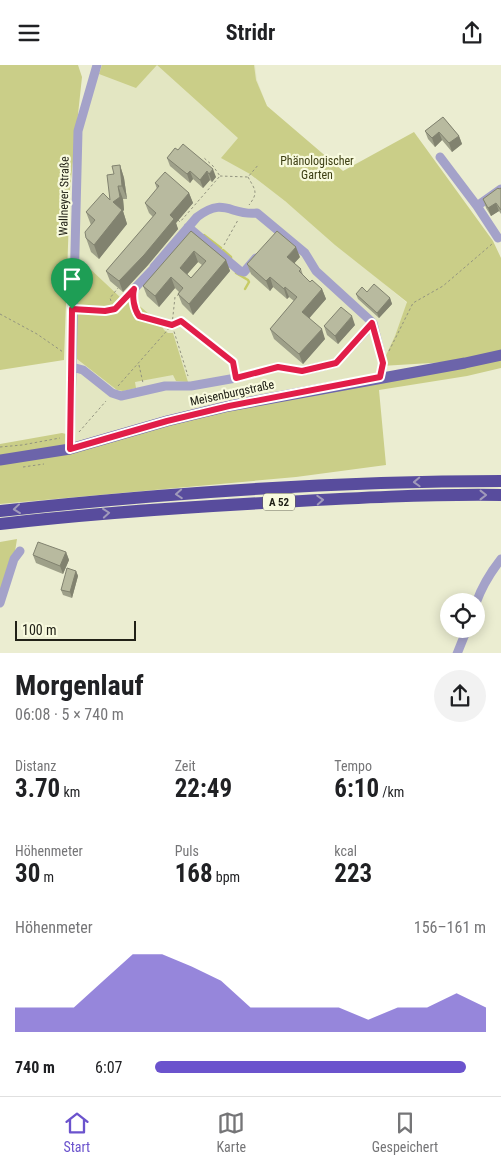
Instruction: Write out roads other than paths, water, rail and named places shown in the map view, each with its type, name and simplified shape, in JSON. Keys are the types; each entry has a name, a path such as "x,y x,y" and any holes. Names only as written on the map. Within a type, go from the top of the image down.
{"highway":[{"name":"A 52","path":"0,511 110,499 227,491 348,484 501,481"},
{"name":"A 52","path":"0,524 57,517 348,498 501,495"}],"main road":[{"name":"Meisenburgstraße","path":"0,460 70,449 220,408 501,355"}],"street":[{"name":"Wallneyer Straße","path":"70,449 72,309 76,240 78,131 97,65"},
{"path":"440,157 477,206 498,238"},
{"path":"477,206 501,189"},
{"path":"72,309 105,311 115,309 154,268 188,227 204,212 218,207 248,214 257,213 277,235 305,253 316,271 372,323 383,363 380,377"},
{"path":"188,227 240,271 244,272 262,252"},
{"path":"72,363 117,395 124,396 165,386 191,386 236,378 278,367 302,371 336,363 372,323"},
{"path":"0,603 14,559 20,551"},
{"path":"480,593 490,573 501,559"},
{"path":"457,653 463,638"}],"waterway":[{"path":"204,235 221,248"},
{"path":"223,250 231,257 231,260"},
{"path":"236,273 248,280 249,282 245,289"}],"park label":[{"name":"Phänologischer Garten","path":"317,168"}]}
